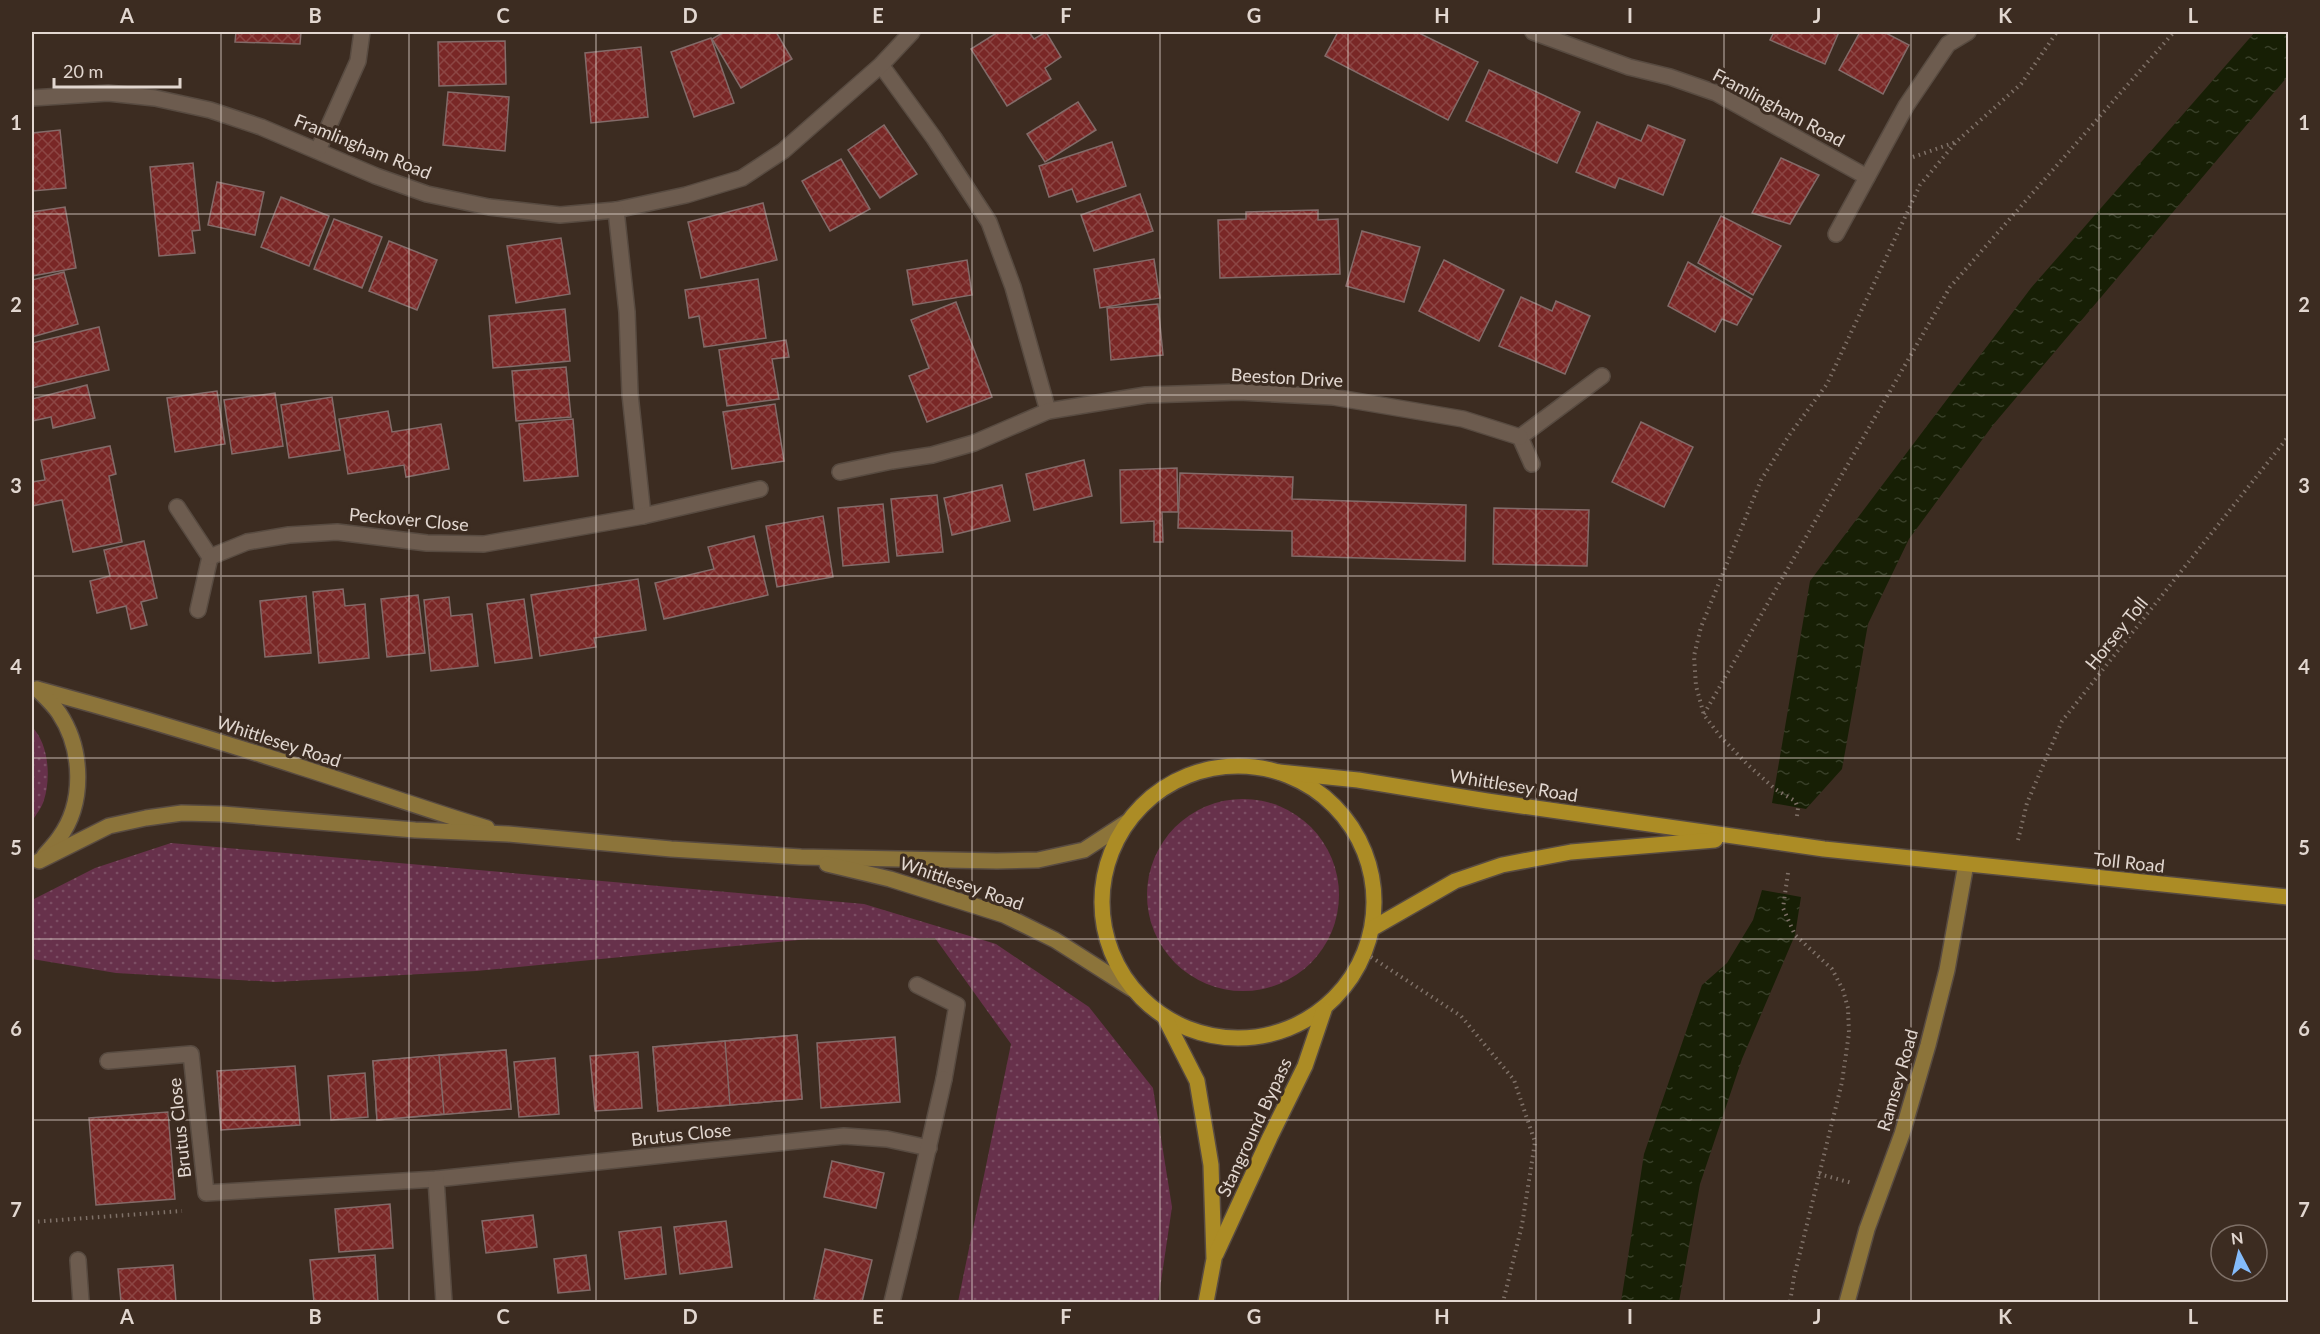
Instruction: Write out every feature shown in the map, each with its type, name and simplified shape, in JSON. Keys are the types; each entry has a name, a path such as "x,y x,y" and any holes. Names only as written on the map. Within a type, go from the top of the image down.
{"main road":[{"name":"Whittlesey Road","path":"34,687 160,723 508,834"},
{"path":"34,687 59,713 73,743 79,775 74,807 60,837 35,864"},
{"path":"1237,765 1279,772 1315,789 1345,815 1365,850 1375,888 1373,928 1366,954 1348,984 1324,1010 1287,1030 1246,1039 1204,1035 1165,1018 1132,989 1113,958 1103,925 1102,889 1110,854 1127,822 1157,792 1195,773 1237,765"},
{"name":"Whittlesey Road","path":"1279,772 1358,780 1824,849 1966,864"},
{"name":"Whittlesey Road","path":"35,864 109,826 182,813 222,814 415,830 508,834 672,849 801,857 1038,860 1084,850 1127,822"},
{"name":"Whittlesey Road","path":"1373,928 1455,882 1502,865 1571,852 1742,838"},
{"name":"Whittlesey Road","path":"801,857 890,879 1004,915 1055,940 1132,989"},
{"name":"Toll Road","path":"1966,864 2289,897"},
{"name":"Ramsey Road","path":"1847,1302 1868,1229 1902,1134 1928,1045 1947,970 1966,864"},
{"name":"Stanground Bypass","path":"1214,1258 1305,1066 1324,1010"},
{"name":"Stanground Bypass","path":"1165,1018 1197,1081 1211,1165 1214,1258 1206,1302"}],"street":[{"path":"318,150 358,61 362,32"},
{"name":"Framlingham Road","path":"32,98 108,93 155,98 210,110 261,126 376,176 427,194 489,207 560,215 616,210 686,195 742,178 783,151 881,65 912,32"},
{"name":"Framlingham Road","path":"1533,32 1629,67 1670,77 1716,93 1867,177"},
{"path":"1836,234 1906,106 1948,44 1968,32"},
{"path":"881,65 934,138 989,222 1014,287 1048,411"},
{"path":"616,210 627,312 634,440 643,516"},
{"path":"1532,464 1520,436 1602,376"},
{"name":"Beeston Drive","path":"840,472 953,449 1014,428 1048,411 1146,395 1239,392 1333,397 1463,419 1520,436"},
{"name":"Peckover Close","path":"210,557 247,542 289,534 337,532 427,543 484,544 643,516 760,489"},
{"path":"177,507 210,557 198,610"},
{"path":"892,1302 929,1148 957,1005 917,984"},
{"name":"Brutus Close","path":"108,1061 191,1054 206,1193 436,1179 844,1136 887,1139 929,1148"},
{"path":"436,1179 444,1302"},
{"path":"78,1260 81,1302"}],"path":[{"path":"1798,808 1795,801 1775,789 1719,736 1704,715 1696,686 1694,656 1701,627 1761,480 1790,434 1827,384 1920,185 1957,141 2022,84 2057,32"},
{"path":"1704,715 1950,287 2174,32"},
{"name":"Horsey Toll","path":"2010,869 2027,803 2062,721 2289,437"},
{"path":"1785,892 1784,908 1795,935 1832,969 1843,990 1848,1008 1849,1034 1842,1082 1802,1242 1790,1302"},
{"path":"1366,954 1461,1016 1514,1080 1535,1142 1522,1225 1503,1302"},
{"path":"32,1222 196,1209 206,1193"}],"shaded area":[{"path":"32,727 42,742 48,772 44,800 32,821"},
{"path":"1234,799 1252,799 1280,806 1311,827 1332,858 1339,895 1332,932 1311,963 1280,984 1252,991 1234,991 1198,980 1169,956 1158,940 1151,923 1147,904 1147,886 1158,850 1182,821 1198,810 1215,803"},
{"path":"171,843 864,904 996,944 1089,1007 1153,1088 1172,1207 1158,1302 958,1302 1011,1044 935,938 809,939 476,971 275,982 116,973 32,959 32,900 95,868"}],"water":[{"path":"2255,32 2288,32 2288,76 1993,425 1909,539 1868,624 1842,769 1806,809 1772,803 1810,581 2031,288"},
{"path":"1762,890 1801,897 1795,935 1742,1059 1700,1184 1679,1302 1621,1302 1644,1154 1702,985 1727,963 1753,920"}],"building":[{"path":"236,32 301,32 300,44 235,42"},
{"path":"724,32 776,32 792,59 741,88 712,39"},
{"path":"998,32 1029,32 1034,39 1046,32 1061,57 1045,68 1051,79 1007,106 971,49"},
{"path":"1338,32 1417,32 1478,62 1448,120 1325,56"},
{"path":"1774,32 1839,32 1825,64 1770,40"},
{"path":"1860,32 1884,32 1909,45 1883,94 1839,70"},
{"path":"711,38 734,103 694,117 671,52"},
{"path":"505,41 506,84 439,86 438,42"},
{"path":"641,47 648,117 591,123 585,53"},
{"path":"1489,70 1580,112 1557,163 1466,121"},
{"path":"448,92 509,97 505,151 443,145"},
{"path":"1078,102 1096,130 1045,162 1027,134"},
{"path":"1597,122 1641,141 1648,125 1685,140 1663,195 1619,178 1615,188 1576,172"},
{"path":"884,125 917,174 880,198 848,150"},
{"path":"60,130 66,188 32,191 32,133"},
{"path":"1112,142 1126,186 1077,202 1072,189 1049,197 1039,166"},
{"path":"1781,158 1819,175 1790,224 1752,213"},
{"path":"841,159 870,209 830,231 802,181"},
{"path":"193,163 200,230 192,231 195,253 159,256 150,167"},
{"path":"217,182 264,192 255,235 208,225"},
{"path":"1140,194 1153,231 1094,251 1081,215"},
{"path":"281,197 329,216 309,266 261,247"},
{"path":"763,203 777,260 701,278 688,222"},
{"path":"65,207 76,268 32,276 32,212"},
{"path":"1318,210 1318,220 1338,219 1340,274 1220,278 1218,220 1246,219 1246,212"},
{"path":"1721,216 1781,246 1753,295 1698,263"},
{"path":"334,219 382,237 362,288 314,269"},
{"path":"1362,231 1420,247 1404,302 1346,286"},
{"path":"561,238 570,294 516,303 507,246"},
{"path":"389,241 437,260 417,310 369,291"},
{"path":"1154,259 1160,298 1100,308 1094,269"},
{"path":"967,260 972,295 913,305 907,270"},
{"path":"1444,260 1504,290 1479,341 1419,311"},
{"path":"1688,262 1752,299 1737,325 1722,319 1715,332 1668,306"},
{"path":"64,272 78,324 32,337 32,280"},
{"path":"758,279 766,338 704,347 699,316 689,318 685,290"},
{"path":"1521,297 1552,311 1556,301 1590,316 1565,374 1499,346"},
{"path":"956,302 992,397 927,422 909,376 929,368 911,320"},
{"path":"1158,304 1163,355 1111,360 1107,308"},
{"path":"565,309 570,361 493,368 489,316"},
{"path":"99,327 109,370 32,388 32,343"},
{"path":"786,340 789,357 772,359 779,399 727,406 719,350"},
{"path":"566,367 571,417 516,421 512,371"},
{"path":"87,385 95,418 53,428 51,417 32,421 32,399"},
{"path":"217,391 225,444 175,452 167,398"},
{"path":"275,393 283,446 232,454 224,400"},
{"path":"332,397 340,450 289,458 281,405"},
{"path":"775,404 784,461 732,469 723,412"},
{"path":"388,411 392,432 441,424 449,469 406,477 404,465 348,474 339,419"},
{"path":"573,419 578,476 524,481 519,424"},
{"path":"1641,422 1693,447 1664,507 1612,482"},
{"path":"110,446 116,474 109,476 122,542 73,552 62,500 32,506 32,482 45,480 41,460"},
{"path":"1084,460 1092,496 1034,510 1026,474"},
{"path":"1177,468 1178,512 1162,512 1163,542 1154,542 1154,521 1121,523 1120,470"},
{"path":"1180,473 1293,477 1292,499 1466,505 1465,561 1292,556 1292,531 1178,528"},
{"path":"1002,485 1010,521 952,535 944,498"},
{"path":"937,495 943,552 897,556 891,499"},
{"path":"883,504 889,562 843,566 838,508"},
{"path":"1494,508 1589,510 1587,566 1493,564"},
{"path":"823,516 833,577 777,587 766,526"},
{"path":"754,536 768,595 664,619 655,583 714,569 708,547"},
{"path":"144,541 157,598 141,602 147,625 131,629 126,606 97,613 90,581 110,576 104,550"},
{"path":"638,579 646,630 594,638 596,647 540,656 531,595"},
{"path":"343,589 345,606 365,604 369,658 319,663 313,592"},
{"path":"418,595 425,653 387,657 381,599"},
{"path":"306,596 311,653 265,657 260,601"},
{"path":"449,597 451,616 472,614 478,666 431,671 424,600"},
{"path":"524,599 532,658 495,663 487,604"},
{"path":"797,1035 802,1099 730,1105 725,1041"},
{"path":"797,1035 802,1099 658,1111 653,1047"},
{"path":"895,1037 900,1102 821,1108 817,1043"},
{"path":"725,1041 730,1105 658,1111 653,1047"},
{"path":"506,1050 511,1109 444,1114 439,1055"},
{"path":"506,1050 511,1109 377,1120 373,1061"},
{"path":"638,1052 642,1108 595,1111 590,1056"},
{"path":"439,1055 444,1114 377,1120 373,1061"},
{"path":"555,1058 559,1114 519,1117 514,1062"},
{"path":"295,1066 300,1125 221,1130 217,1071"},
{"path":"365,1073 368,1117 331,1120 328,1076"},
{"path":"168,1112 175,1199 96,1205 89,1118"},
{"path":"832,1161 884,1173 876,1208 824,1197"},
{"path":"390,1204 393,1248 339,1252 335,1209"},
{"path":"533,1215 537,1247 486,1253 482,1221"},
{"path":"726,1221 732,1267 680,1274 674,1227"},
{"path":"661,1227 666,1274 625,1279 619,1232"},
{"path":"825,1249 872,1260 862,1302 831,1302 814,1299"},
{"path":"375,1255 378,1302 314,1302 310,1260"},
{"path":"586,1255 590,1290 558,1293 554,1259"},
{"path":"173,1265 176,1302 121,1302 118,1269"}]}
